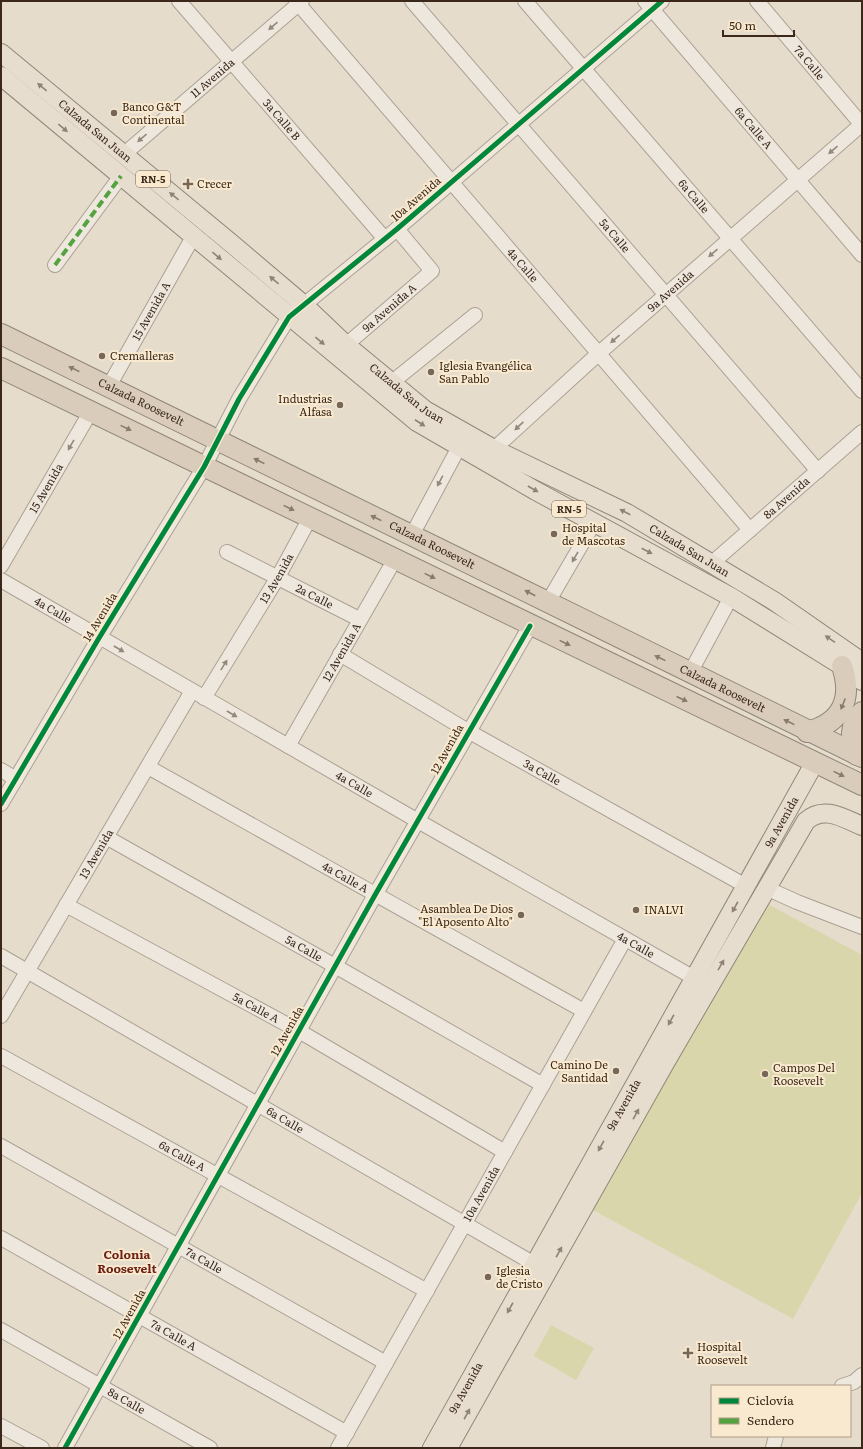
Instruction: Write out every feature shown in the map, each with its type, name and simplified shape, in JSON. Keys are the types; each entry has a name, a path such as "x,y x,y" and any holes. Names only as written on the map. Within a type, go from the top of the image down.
{"highway":[{"name":"Calzada Roosevelt","path":"1,334 548,602 808,732 860,756"},
{"path":"1,368 530,626 862,785"},
{"path":"808,732 820,729 830,723 839,714 845,703 847,691 846,678 842,666"},
{"path":"860,756 852,745 851,733 854,723 862,712"}],"main road":[{"name":"Calzada San Juan","path":"1,53 304,305 346,344 425,410 491,456 594,523 730,597 842,666 862,681"},
{"name":"Calzada San Juan","path":"1,76 417,422 459,447 491,456 627,512 774,601 862,662"},
{"name":"9a Avenida","path":"702,983 746,886 815,762"},
{"name":"9a Avenida","path":"432,1448 541,1268 702,983 766,888 806,821 818,814 830,813 862,826"},
{"name":"9a Avenida","path":"448,1448 541,1268"}],"street":[{"name":"3a Calle B","path":"179,1 385,239"},
{"name":"5a Calle","path":"412,1 818,471"},
{"name":"6a Calle","path":"525,1 862,391"},
{"name":"7a Calle","path":"757,1 862,125"},
{"name":"11 Avenida","path":"123,155 232,62 299,2"},
{"name":"4a Calle","path":"299,2 598,354 750,530"},
{"name":"10a Avenida","path":"216,440 289,317 397,229 584,69 653,4"},
{"name":"6a Calle A","path":"653,4 797,180 862,255"},
{"name":"9a Avenida","path":"491,456 598,354 862,125"},
{"path":"55,265 121,176"},
{"name":"9a Avenida A","path":"346,344 432,271 397,229"},
{"name":"15 Avenida A","path":"109,386 193,237"},
{"path":"391,383 475,315"},
{"name":"15 Avenida","path":"1,566 91,411"},
{"name":"8a Avenida","path":"712,563 862,432"},
{"name":"14 Avenida","path":"1,804 99,638 204,467 216,440"},
{"path":"412,535 459,447"},
{"name":"13 Avenida","path":"1,1016 148,766 278,577 310,518"},
{"path":"548,602 594,523"},
{"name":"2a Calle","path":"227,552 360,619"},
{"name":"12 Avenida A","path":"288,746 395,559"},
{"name":"4a Calle","path":"1,580 418,822 702,983"},
{"path":"690,673 730,597"},
{"name":"12 Avenida","path":"65,1448 375,895 418,822 468,731 530,626"},
{"name":"3a Calle","path":"340,654 468,731 746,886"},
{"name":"4a Calle A","path":"148,766 584,1012"},
{"path":"1,770 16,779"},
{"name":"5a Calle","path":"106,837 543,1085"},
{"path":"766,888 862,927"},
{"name":"5a Calle A","path":"66,905 299,1031 505,1152"},
{"name":"10a Avenida","path":"338,1448 625,939"},
{"name":"6a Calle","path":"1,956 541,1268"},
{"name":"6a Calle A","path":"1,1056 427,1291"},
{"name":"7a Calle","path":"1,1146 386,1363"},
{"name":"7a Calle A","path":"1,1238 347,1433"},
{"name":"8a Calle","path":"1,1330 210,1448"},
{"path":"845,1385 854,1382 862,1375"},
{"path":"851,1387 862,1388"},
{"path":"1,1426 42,1448"},
{"path":"773,1448 776,1437"}],"shaded area":[{"name":"Campos Del Roosevelt","path":"764,902 862,955 862,1193 793,1319 593,1210"},
{"path":"551,1325 594,1348 576,1380 534,1356"}],"marked path":[{"path":"55,265 121,176"}],"cycle path":[{"path":"1,804 99,638 204,467 239,399 289,317 397,229 662,1"},
{"path":"65,1448 375,895 530,626"}],"place":[{"name":"Banco G&T Continental","path":"114,113"},
{"name":"Crecer","path":"188,184"},
{"name":"Cremalleras","path":"102,356"},
{"name":"Iglesia Evangélica San Pablo","path":"431,372"},
{"name":"Industrias Alfasa","path":"340,405"},
{"name":"Hospital de Mascotas","path":"554,534"},
{"name":"INALVI","path":"636,910"},
{"name":"Asamblea De Dios \"El Aposento Alto\"","path":"521,915"},
{"name":"Camino De Santidad","path":"616,1071"},
{"name":"Campos Del Roosevelt","path":"765,1074"},
{"name":"Iglesia de Cristo","path":"488,1277"},
{"name":"Hospital Roosevelt","path":"688,1353"}],"district":[{"name":"Colonia Roosevelt","path":"127,1262"}]}
